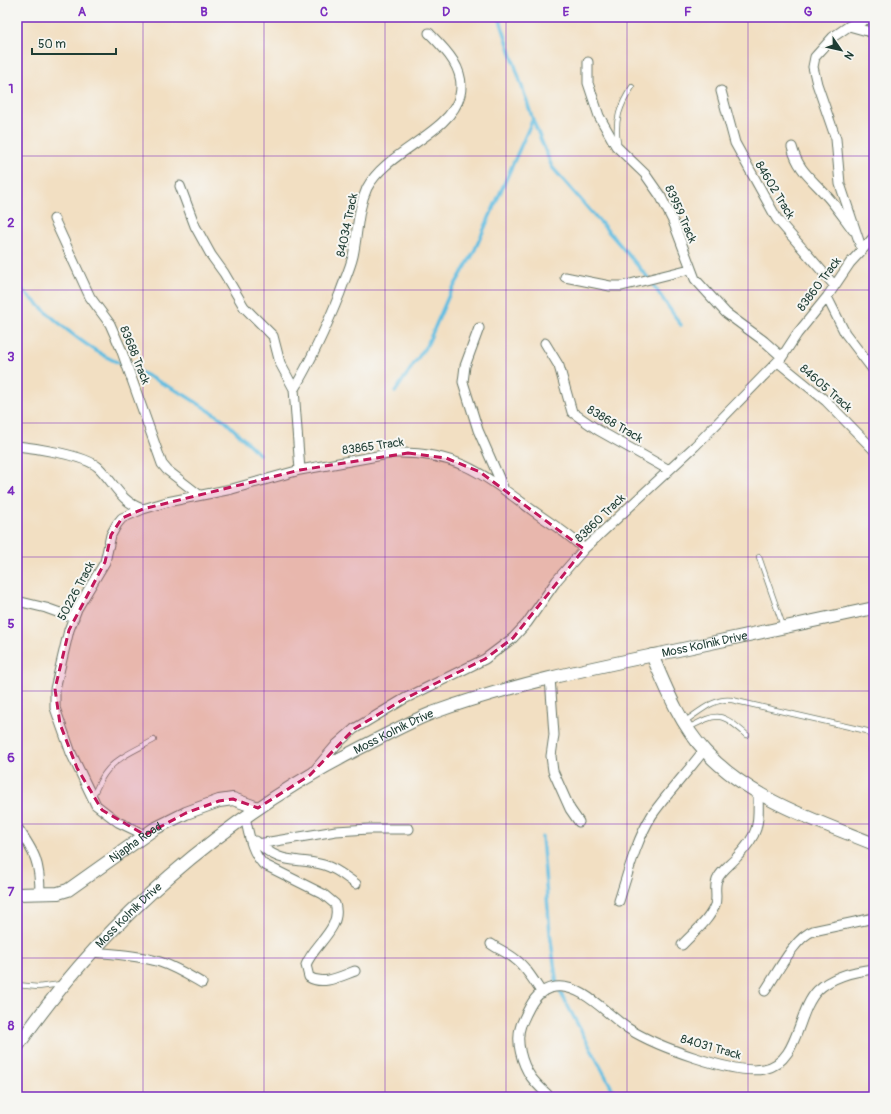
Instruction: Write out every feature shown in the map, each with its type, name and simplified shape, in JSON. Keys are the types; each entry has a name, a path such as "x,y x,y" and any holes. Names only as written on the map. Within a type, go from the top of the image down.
{"main road":[{"name":"Moss Kolnik Drive","path":"17,1047 65,984 92,952 127,916 186,861 245,817 310,775 399,727 430,714 504,689 652,655 874,608"},
{"path":"652,655 668,692 686,725 704,750 720,767 758,794 874,844"},
{"name":"Njapha Road","path":"17,894 58,893 75,886 145,835 175,818 219,801 233,799 258,808"}],"street":[{"path":"862,250 840,184 836,139 817,84 813,67 818,53 834,37 849,26 873,17"},
{"path":"849,26 874,33"},
{"name":"84034 Track","path":"294,389 322,338 348,272 353,256 360,210 367,188 372,180 400,154 440,124 454,110 460,98 462,88 459,71 444,48 429,33"},
{"name":"83959 Track","path":"588,62 588,83 596,109 610,138 618,149 645,174 655,186 673,221 695,279 716,303 780,360"},
{"name":"84602 Track","path":"722,91 735,143 777,219 834,285"},
{"path":"792,147 795,160 800,168 832,201 858,236"},
{"path":"180,186 195,226 211,255 224,272 244,307 273,336 280,363 294,389 300,470"},
{"name":"83688 Track","path":"54,219 90,297 110,324 146,416 152,438 162,464 167,470 198,494"},
{"name":"83860 Track","path":"310,775 337,744 354,729 404,699 485,659 513,638 527,623 557,580 584,549 669,470 780,360 797,334 827,297 850,263 874,237"},
{"path":"565,277 610,286 622,286 690,269"},
{"path":"827,297 845,333 874,371"},
{"path":"478,328 465,366 463,382 478,430 503,488"},
{"name":"83868 Track","path":"545,343 559,366 572,412 598,430 669,470"},
{"name":"84605 Track","path":"780,360 826,401 874,450"},
{"path":"17,446 64,455 94,464 121,495 133,505 143,509"},
{"name":"83865 Track","path":"143,509 198,494 232,488 300,470 394,453 408,453 436,456 461,462 480,472 562,529 584,549"},
{"name":"50226 Track","path":"143,509 122,518 117,524 111,535 105,562 74,618 69,630 55,689 55,708 71,753 96,805 108,816 145,835"},
{"path":"17,601 46,608 74,618"},
{"path":"550,678 554,735 551,756 552,771 570,810 579,822"},
{"path":"619,901 632,862 651,817 670,791 688,772 704,750"},
{"path":"682,946 706,920 714,906 718,878 742,852 756,832 759,819 758,794"},
{"path":"245,817 256,856 263,864 323,894 335,904 337,913 332,926 306,965 310,977 318,981 324,981 355,971"},
{"path":"17,826 36,858 40,877 40,894"},
{"path":"258,844 336,831 409,829"},
{"path":"249,835 258,844 282,859 324,865 356,884"},
{"path":"765,991 793,949 806,935 813,931 874,918"},
{"path":"491,944 518,961 534,980 542,993 531,1003 519,1031 520,1046 521,1055 531,1077 550,1097"},
{"path":"92,952 128,955 159,961 179,969 202,983"},
{"name":"84031 Track","path":"542,993 550,988 558,986 580,992 618,1021 652,1041 719,1064 744,1069 762,1069 774,1066 786,1054 807,1007 818,991 845,975 874,969"}],"lane":[{"path":"618,149 616,124 623,101 632,87"},
{"path":"759,557 783,628"},
{"path":"686,725 713,703 727,699 867,731 874,740 871,750"},
{"path":"686,725 709,717 725,717 746,735"},
{"path":"92,797 110,767 122,758 154,740"},
{"path":"17,985 38,987 65,984"}],"highlighted area":[{"path":"408,453 446,458 480,472 584,549 513,638 485,659 404,699 354,729 310,775 258,808 233,799 219,801 186,813 145,835 102,810 77,768 60,724 55,689 69,630 105,562 111,535 122,518 143,509 300,470"}],"waterway":[{"path":"499,17 533,120 552,167 649,279 681,325"},
{"path":"395,392 428,343 449,295 473,254 532,121"},
{"path":"17,285 81,341 110,359 124,365"},
{"path":"130,367 183,394 224,420 259,454"},
{"path":"542,837 550,933 557,986 614,1092 620,1097"}]}
